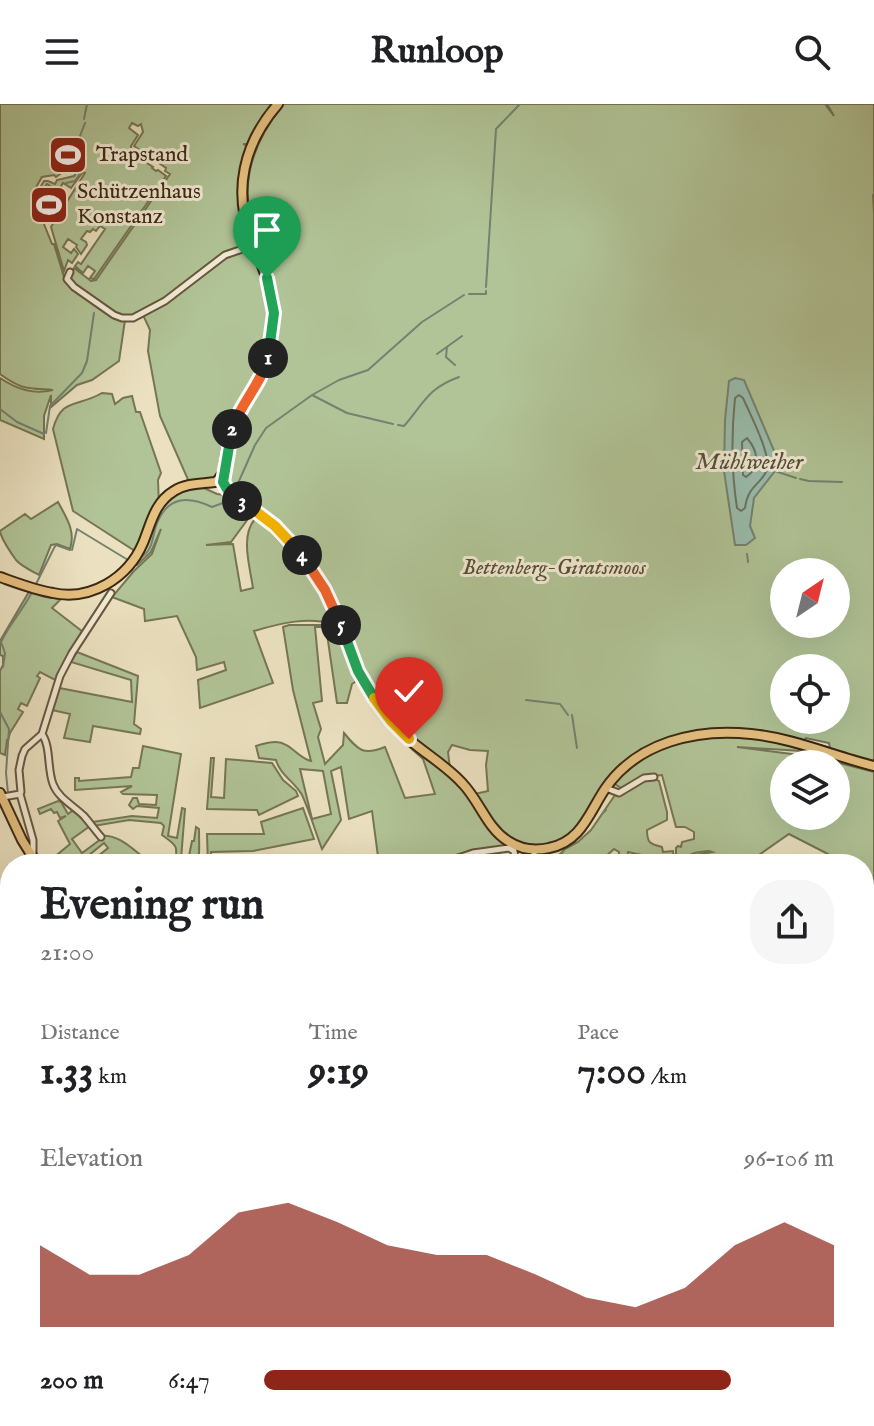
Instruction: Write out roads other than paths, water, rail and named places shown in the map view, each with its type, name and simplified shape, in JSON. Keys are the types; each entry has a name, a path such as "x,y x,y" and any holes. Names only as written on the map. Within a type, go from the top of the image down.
{"main road":[{"path":"218,483 235,419 263,375 272,333 272,295 245,220 242,182 254,137 278,104"},
{"path":"0,577 61,594 88,592 103,587 122,574 131,563 143,543 151,518 166,497 180,488 197,483 218,483 275,526 310,566 331,601 364,684 391,721 464,785 498,833 514,844 535,849 553,847 574,836 587,821 608,785 633,760 657,746 683,738 716,733 752,734 874,766"},
{"path":"2,795 20,838 31,854"}],"street":[{"path":"70,272 67,279 74,287 114,315 133,318 165,301 225,255 254,245"},
{"path":"34,854 20,794 22,756 25,749 42,734 60,676 111,593"},
{"path":"42,734 45,736 50,773 57,792 101,837"},
{"path":"608,785 619,793 644,778 654,777"},
{"path":"2,795 20,794"},
{"path":"470,854 509,848 514,854"},
{"path":"534,854 535,849"}],"water":[{"name":"Mühlweiher","path":"735,378 744,380 775,453 775,471 754,498 750,526 755,538 746,545 735,545 724,471 729,381"}],"waterway":[{"path":"84,119 87,104"},
{"path":"486,287 496,129 520,104"},
{"path":"66,183 75,181 83,169 80,136 85,123"},
{"path":"469,294 486,294 486,291"},
{"path":"235,490 266,428 312,395 339,380 368,370 422,322 464,295"},
{"path":"46,433 50,406 82,373 87,361 94,313"},
{"path":"437,354 462,336"},
{"path":"447,347 446,357 455,365"},
{"path":"398,425 404,426 433,391 459,377"},
{"path":"312,395 347,413 393,424"},
{"path":"0,409 17,422 44,434"},
{"path":"775,471 796,478"},
{"path":"800,479 842,482"},
{"path":"138,560 150,548 163,513 174,503 188,500 212,507 231,500"},
{"path":"72,550 77,529 128,560"},
{"path":"36,584 56,545 70,550"},
{"path":"747,554 748,562"},
{"path":"3,667 5,653 1,642 32,592"},
{"path":"526,700 560,704 568,715"},
{"path":"0,712 9,729 8,793"},
{"path":"572,715 577,748"},
{"path":"603,813 606,810"},
{"path":"562,854 564,850"}],"place":[{"name":"Trapstand","path":"68,155"},
{"name":"Schützenhaus Konstanz","path":"49,205"}],"park label":[{"name":"Bettenberg-Giratsmoos","path":"554,568"}]}
